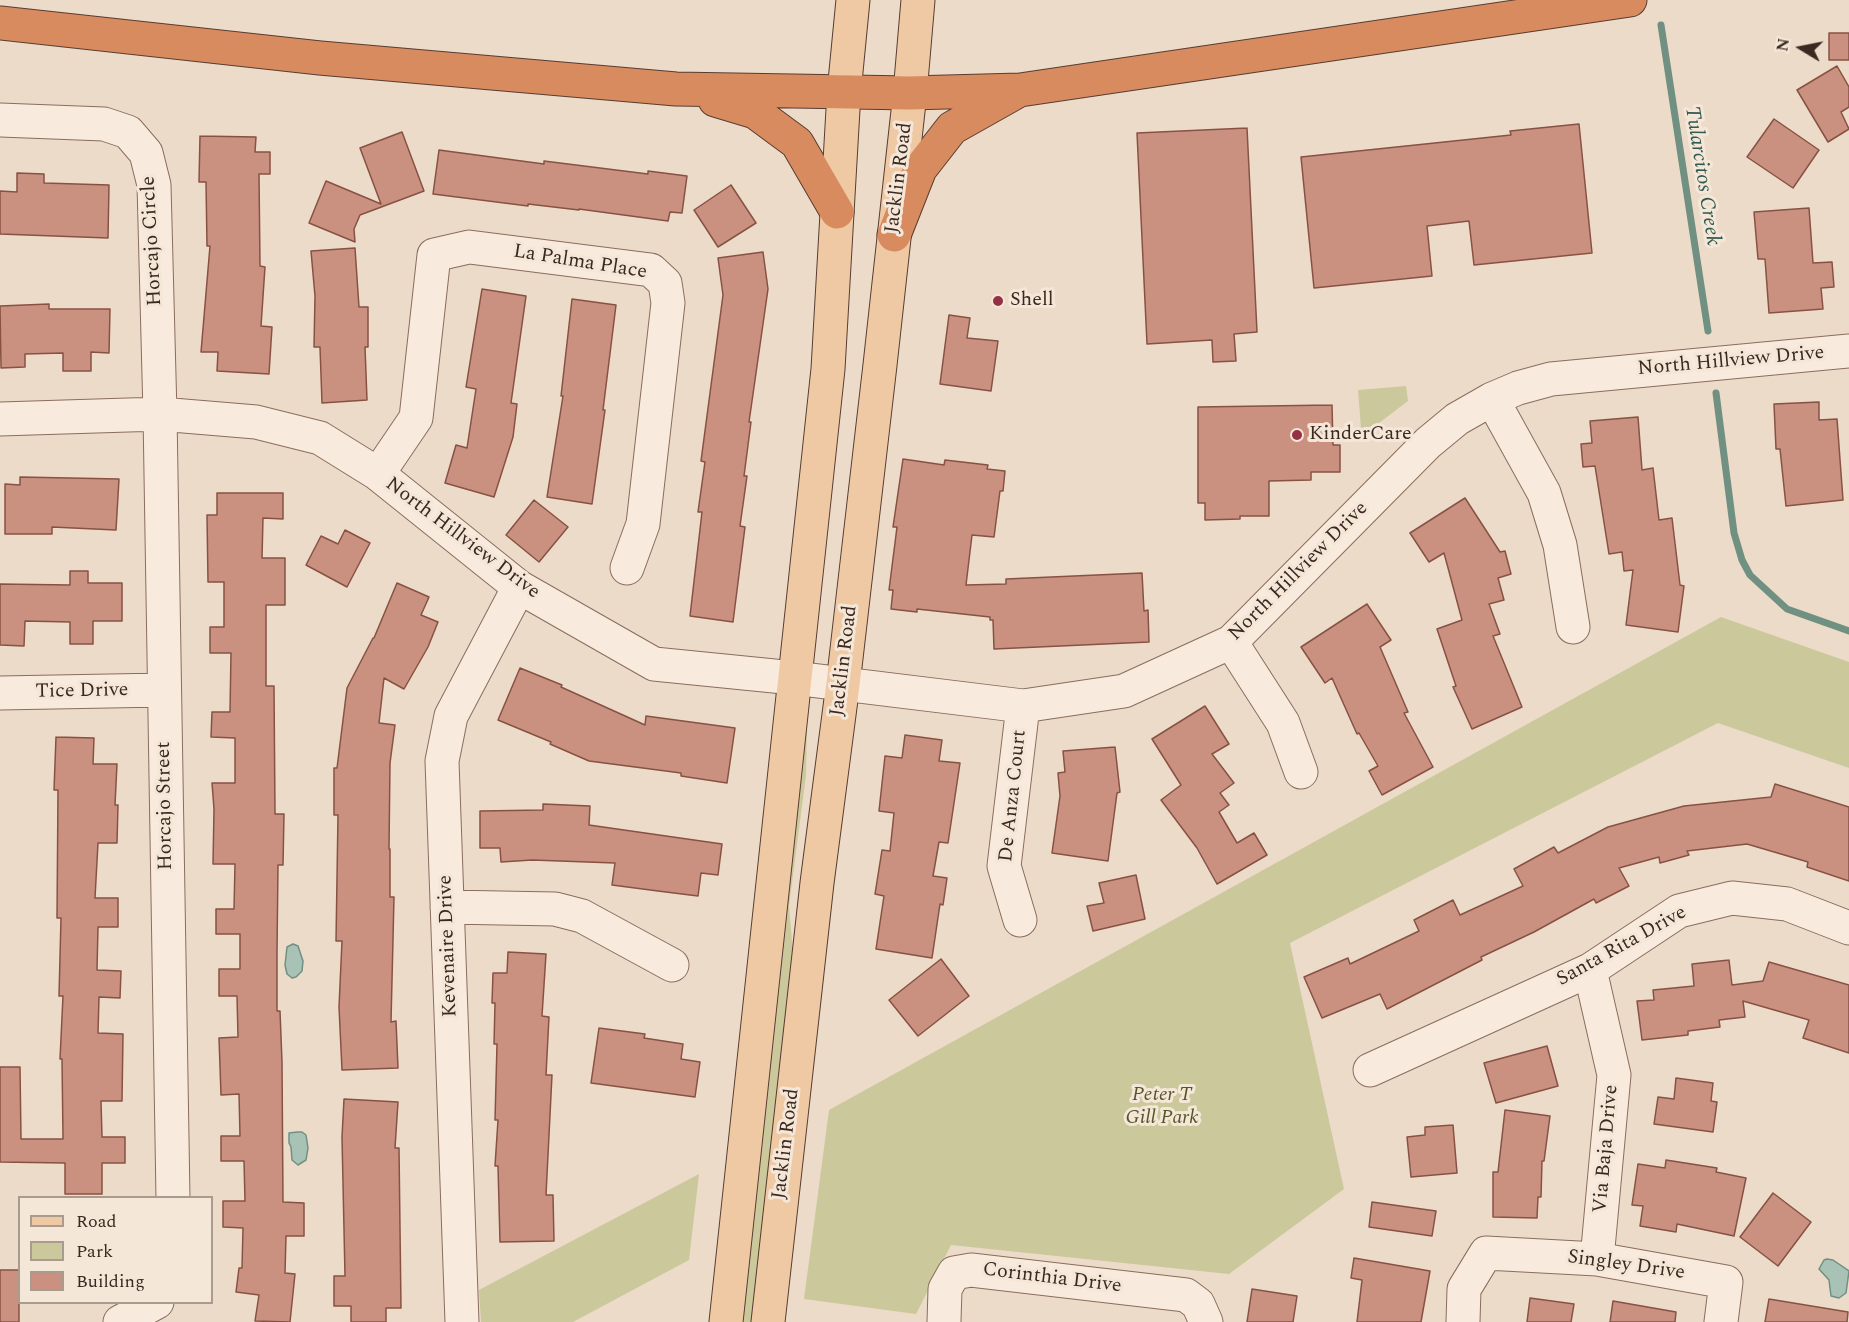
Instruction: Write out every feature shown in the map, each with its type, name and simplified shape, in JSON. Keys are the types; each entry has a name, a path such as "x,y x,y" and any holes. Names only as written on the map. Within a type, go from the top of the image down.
{"highway":[{"path":"0,22 320,58 676,88 910,93 1020,90 1630,0"},
{"path":"676,88 756,112 797,143 837,212"},
{"path":"894,235 920,169 952,128 1020,90"}],"main road":[{"name":"Jacklin Road","path":"726,1322 828,369 844,92 853,0"},
{"name":"Jacklin Road","path":"768,1322 817,883 843,684 894,235 918,0"}],"street":[{"name":"Horcajo Circle","path":"0,120 104,124 128,132 146,153 154,185 160,414"},
{"name":"La Palma Place","path":"378,474 416,418 434,255 469,247 651,270 665,283 668,303 643,525 627,568"},
{"name":"North Hillview Drive","path":"0,419 160,414 256,422 320,438 378,474 519,587 654,664 794,678 1023,706 1124,691 1231,642 1428,443 1456,419 1492,399 1518,388 1551,379 1849,351"},
{"path":"1492,399 1544,494 1560,545 1573,627"},
{"name":"Horcajo Street","path":"160,414 173,1196"},
{"name":"Kevenaire Drive","path":"462,1322 442,761 451,716 519,587"},
{"path":"1231,642 1283,723 1301,772"},
{"name":"Tice Drive","path":"0,693 164,690"},
{"name":"De Anza Court","path":"1020,920 1004,866 1023,706"},
{"name":"Santa Rita Drive","path":"1370,1070 1590,970 1679,911 1732,898 1787,904 1849,928"},
{"path":"447,907 555,909 582,916 672,965"},
{"name":"Via Baja Drive","path":"1590,970 1614,1075 1597,1259"},
{"name":"Singley Drive","path":"1463,1322 1464,1289 1486,1253 1597,1259 1725,1282 1721,1322"},
{"name":"Corinthia Drive","path":"944,1322 945,1289 954,1273 971,1270 1186,1295 1202,1313"},
{"path":"120,1322 153,1304"}],"green space":[{"path":"1406,386 1408,401 1375,426 1361,428 1358,390"},
{"name":"Peter T Gill Park","path":"1721,617 1849,662 1849,768 1718,723 1290,943 1344,1189 1229,1274 951,1245 916,1314 804,1299 829,1110"},
{"path":"802,719 807,724 806,775 789,906 793,953 756,1322 739,1322"},
{"path":"699,1174 689,1260 573,1322 481,1322 479,1290"}],"shaded area":[{"path":"293,944 298,946 303,961 302,971 292,978 287,974 285,965 287,947"},
{"path":"302,1132 306,1135 308,1148 306,1160 298,1165 292,1160 289,1133"},
{"path":"1827,1259 1833,1260 1849,1271 1846,1293 1839,1298 1831,1296 1829,1280 1819,1269"}],"building":[{"path":"1829,33 1849,33 1849,60 1829,60"},
{"path":"1837,66 1849,87 1849,107 1841,112 1849,129 1828,142 1797,90"},
{"path":"1774,119 1819,150 1793,188 1747,157"},
{"path":"1579,124 1592,253 1474,265 1469,221 1427,226 1432,276 1314,288 1301,157 1511,135 1510,131"},
{"path":"1247,128 1257,332 1234,334 1236,361 1213,362 1212,340 1147,344 1137,133"},
{"path":"402,132 424,191 360,215 354,229 355,242 309,223 326,181 381,204 360,148"},
{"path":"200,136 256,137 255,152 270,152 270,174 259,174 260,266 265,267 261,326 272,327 269,374 217,371 218,352 201,352 210,246 207,246 206,182 199,182"},
{"path":"439,150 544,164 544,161 648,174 648,171 687,176 682,213 670,212 668,221 433,194"},
{"path":"17,173 44,174 44,183 109,185 108,238 0,234 0,191 17,192"},
{"path":"731,185 756,223 718,247 694,210"},
{"path":"1809,208 1813,263 1832,262 1834,287 1821,288 1823,309 1769,313 1765,259 1758,259 1754,212"},
{"path":"355,248 359,307 368,307 368,347 365,347 367,400 322,403 320,347 314,347 315,296 311,251"},
{"path":"763,252 768,289 749,422 751,422 744,476 747,476 740,526 745,527 733,622 690,616 702,512 698,512 705,462 701,461 723,295 718,258"},
{"path":"482,289 526,296 511,403 517,404 513,437 494,497 445,483 456,445 467,448 476,389 466,387"},
{"path":"572,299 616,305 592,504 547,497 563,396 561,396"},
{"path":"49,304 49,309 110,309 109,353 91,352 91,371 63,371 63,353 25,354 25,367 1,368 0,306"},
{"path":"949,315 970,318 967,338 998,341 991,391 940,384"},
{"path":"1819,402 1819,420 1837,419 1843,500 1786,506 1780,449 1776,449 1774,404"},
{"path":"1332,405 1333,445 1340,445 1340,472 1311,472 1311,480 1269,481 1269,516 1240,516 1240,519 1205,520 1205,503 1198,503 1198,407"},
{"path":"1638,417 1642,470 1653,468 1659,520 1672,518 1680,585 1684,586 1678,632 1626,625 1633,570 1624,571 1622,552 1609,554 1595,466 1583,467 1581,444 1592,443 1590,421"},
{"path":"903,459 944,465 945,460 988,465 987,469 1005,471 994,537 972,535 966,585 1006,584 1006,579 1142,573 1144,611 1148,610 1149,642 994,649 993,620 990,620 990,617 917,609 917,612 891,609 893,590 889,590 897,527 893,527"},
{"path":"20,477 119,479 116,530 52,527 52,534 5,534 5,484 20,485"},
{"path":"217,493 283,493 283,519 263,518 262,558 285,558 285,605 266,605 266,686 274,686 275,814 284,814 283,865 278,865 277,952 277,1011 280,1011 282,1062 283,1202 304,1203 304,1236 286,1236 285,1273 295,1274 290,1322 255,1321 259,1295 236,1292 239,1268 242,1268 243,1228 223,1227 223,1201 245,1201 244,1161 221,1161 221,1136 240,1136 239,1094 221,1095 219,1038 238,1037 237,996 219,996 219,969 240,969 240,934 216,934 216,909 234,909 235,864 213,864 212,783 235,783 235,738 211,737 212,712 230,712 231,653 210,653 210,627 224,627 224,582 208,582 207,515 217,515"},
{"path":"1465,498 1500,552 1505,551 1511,574 1498,578 1504,600 1489,604 1500,634 1493,636 1522,707 1472,729 1453,687 1456,686 1437,629 1462,620 1444,553 1429,562 1410,533"},
{"path":"534,500 568,527 539,562 506,535"},
{"path":"345,530 370,543 347,587 306,565 321,536 338,544"},
{"path":"70,571 88,571 88,583 122,583 122,621 93,621 93,644 70,644 70,622 25,621 24,646 0,645 0,584 70,585"},
{"path":"397,583 429,597 421,615 438,622 428,647 404,689 384,678 379,723 395,725 390,763 389,849 390,897 394,897 391,1022 396,1021 398,1068 342,1070 339,1007 342,941 336,941 338,815 334,815 334,768 337,768 347,688 374,638"},
{"path":"1367,604 1391,640 1380,647 1408,712 1404,713 1433,767 1382,795 1369,771 1378,766 1359,733 1357,734 1332,678 1325,683 1301,647"},
{"path":"520,668 562,685 561,687 645,725 646,716 735,728 727,783 681,776 681,773 589,761 498,720"},
{"path":"1205,706 1229,744 1212,754 1234,783 1220,793 1229,805 1219,812 1237,843 1254,833 1267,855 1217,884 1197,848 1161,800 1181,785 1152,739"},
{"path":"905,735 942,740 939,761 960,763 948,843 939,842 933,876 947,878 943,905 940,904 932,958 876,949 884,896 875,894 882,850 890,851 894,813 879,811 885,756 902,758"},
{"path":"56,737 94,738 93,764 117,764 115,805 118,805 117,843 98,843 95,898 118,898 118,927 98,927 97,970 121,971 120,998 99,997 98,1033 123,1034 122,1101 101,1101 102,1137 125,1137 125,1163 102,1163 102,1194 65,1194 65,1163 0,1162 0,1067 20,1067 21,1139 63,1139 62,1059 60,1059 63,996 59,996 61,918 57,918 58,790 54,790"},
{"path":"1115,747 1120,792 1117,793 1108,861 1052,853 1060,796 1058,773 1065,772 1063,751"},
{"path":"1775,784 1849,807 1849,881 1807,867 1808,862 1747,844 1687,851 1689,855 1660,863 1659,857 1619,868 1629,886 1596,903 1594,899 1534,932 1481,957 1482,960 1387,1009 1380,994 1322,1018 1304,977 1348,958 1350,964 1419,931 1414,920 1453,900 1460,915 1523,886 1514,869 1554,847 1558,853 1608,827 1684,806 1771,797"},
{"path":"543,804 590,806 589,825 722,844 718,875 701,873 698,896 612,885 615,863 532,860 501,862 500,848 480,848 480,811 543,810"},
{"path":"1136,875 1145,919 1093,931 1087,906 1104,903 1099,883"},
{"path":"508,952 546,954 542,1016 549,1017 546,1075 552,1075 546,1195 553,1195 554,1241 500,1242 498,1166 495,1166 498,1120 495,1120 497,1044 494,1044 495,1003 492,1003 493,973 507,973"},
{"path":"941,959 969,996 918,1036 889,1000"},
{"path":"1729,960 1732,985 1763,981 1769,962 1849,985 1849,1053 1803,1038 1809,1020 1743,1001 1745,1017 1719,1020 1720,1027 1688,1031 1688,1035 1642,1040 1637,1001 1654,1000 1653,990 1694,986 1692,964"},
{"path":"599,1028 645,1034 644,1038 683,1044 681,1059 700,1062 695,1097 591,1083"},
{"path":"1547,1046 1558,1086 1496,1103 1484,1063"},
{"path":"1676,1078 1713,1083 1711,1101 1717,1102 1713,1132 1654,1124 1658,1097 1674,1099"},
{"path":"344,1099 398,1102 395,1148 399,1148 401,1308 386,1308 386,1322 351,1322 351,1306 334,1306 334,1276 345,1276 342,1137"},
{"path":"1505,1110 1550,1116 1544,1161 1542,1161 1541,1197 1538,1197 1537,1218 1493,1217 1493,1172 1498,1172"},
{"path":"1453,1125 1457,1173 1411,1177 1407,1137 1425,1135 1425,1127"},
{"path":"1666,1160 1717,1168 1716,1172 1746,1178 1734,1236 1677,1224 1676,1232 1640,1226 1643,1206 1632,1205 1638,1164 1665,1168"},
{"path":"1773,1193 1811,1222 1778,1266 1740,1237"},
{"path":"1372,1202 1436,1211 1432,1236 1369,1227"},
{"path":"1354,1258 1430,1271 1421,1322 1357,1322 1362,1280 1351,1278"},
{"path":"0,1270 18,1270 19,1322 0,1322"},
{"path":"1252,1289 1297,1296 1293,1322 1247,1322"},
{"path":"1530,1298 1574,1304 1571,1322 1527,1322"},
{"path":"1769,1299 1848,1312 1847,1322 1765,1322"},
{"path":"1613,1301 1676,1312 1675,1322 1610,1322"}],"waterway":[{"name":"Tularcitos Creek","path":"1661,25 1708,331"},
{"name":"Tularcitos Creek","path":"1716,393 1734,533 1742,560 1750,575 1787,609 1849,631"}],"place":[{"name":"Shell","path":"998,301"},
{"name":"KinderCare","path":"1297,435"}]}
